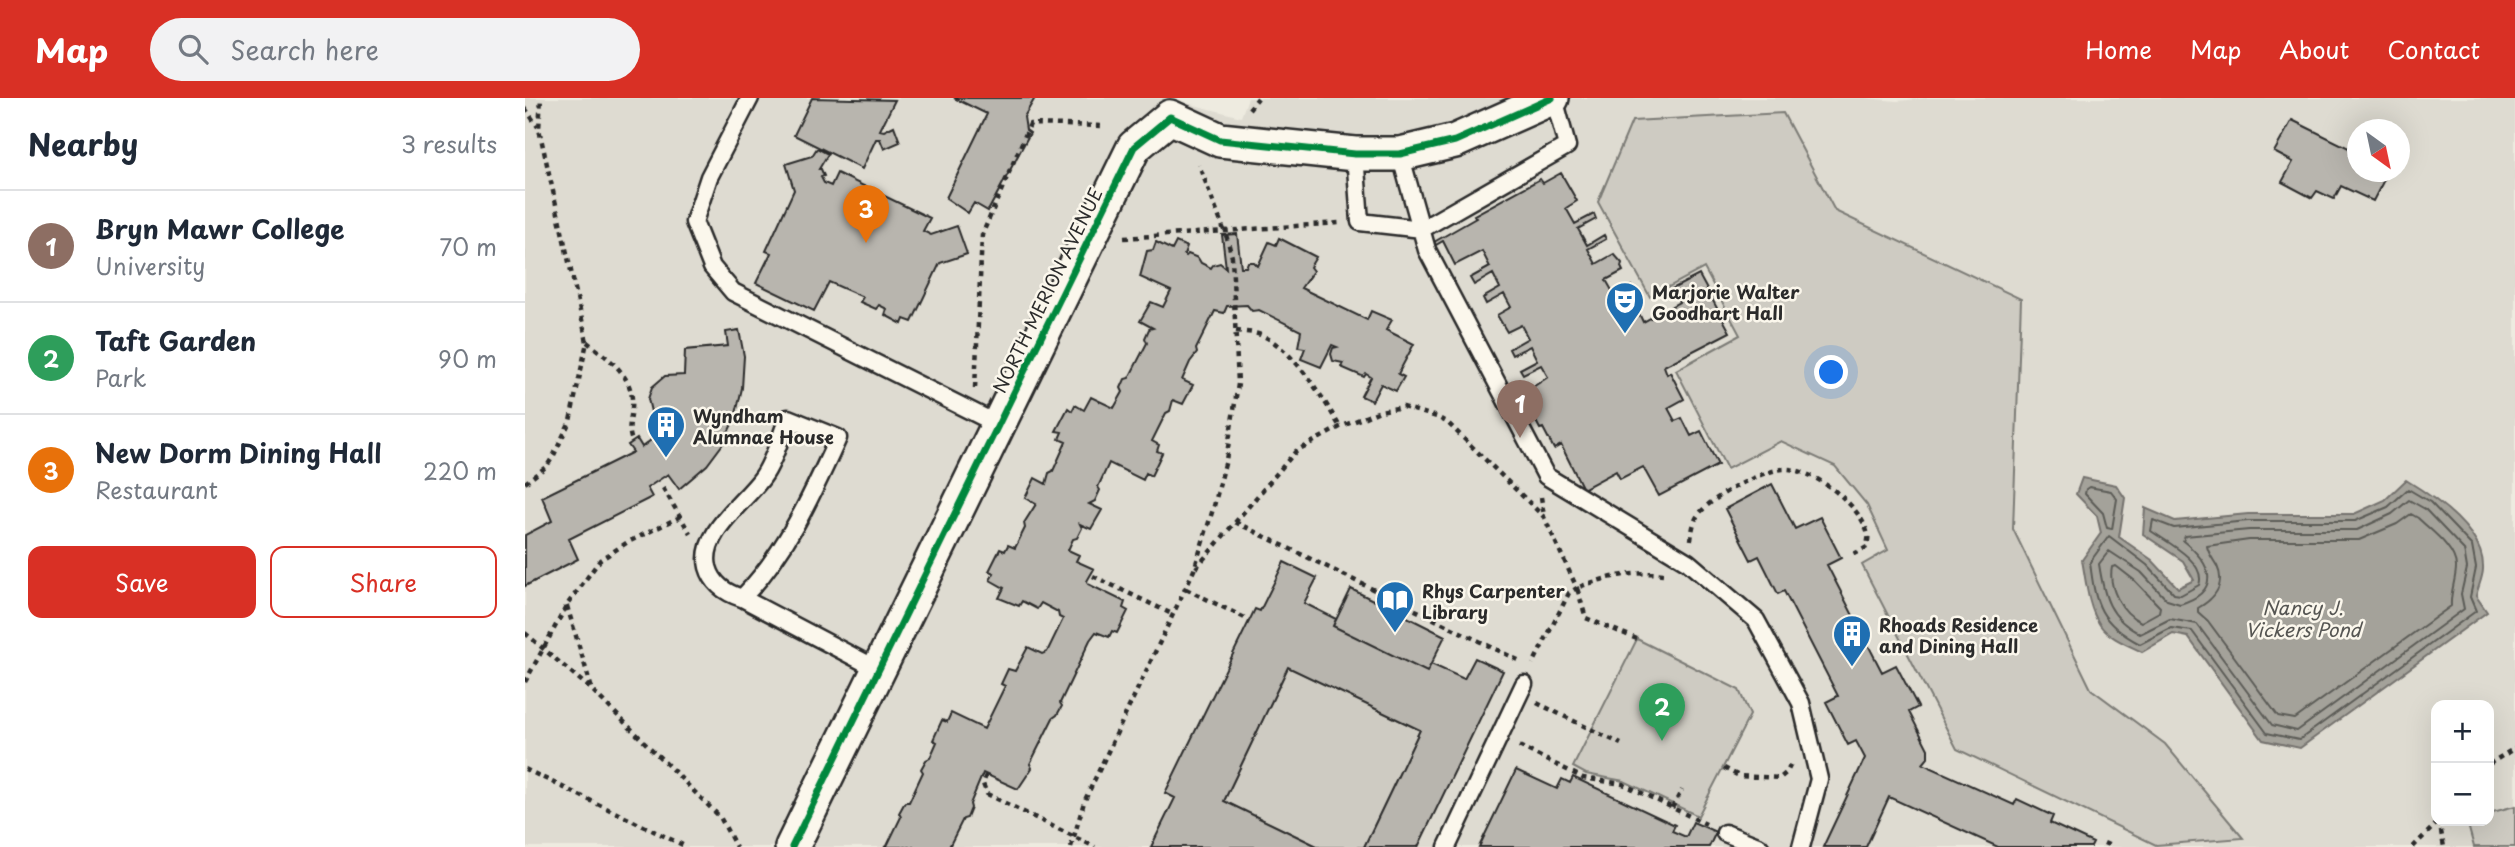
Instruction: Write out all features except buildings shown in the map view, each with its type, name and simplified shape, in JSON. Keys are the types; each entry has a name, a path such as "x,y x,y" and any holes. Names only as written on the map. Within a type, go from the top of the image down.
{"street":[{"name":"NORTH MERION AVENUE","path":"792,847 1134,147 1164,107 1220,140 1355,154 1400,154 1455,141 1553,98"}],"lane":[{"path":"750,98 709,177 694,222 712,267 733,292 999,425"},
{"path":"1355,154 1360,222 1422,229 1567,146 1553,98"},
{"path":"1400,154 1427,250 1546,476 1688,562 1756,620 1801,703 1819,779 1801,847"},
{"path":"742,598 754,586 802,517 838,438 788,418 764,476 713,534 707,561 710,574 718,586 729,594 742,598 879,670"},
{"path":"1447,847 1522,689"},
{"path":"1725,833 1760,847"}],"path":[{"path":"525,483 547,466 555,455 569,422 587,342 539,129 541,98"},
{"path":"1249,109 1258,98"},
{"path":"525,108 539,129"},
{"path":"975,389 982,235 1030,124 1101,126"},
{"path":"1072,847 1084,802 1194,570 1233,428 1238,384 1232,257 1198,163"},
{"path":"1089,242 1360,222"},
{"path":"1236,331 1269,340 1303,370 1340,427"},
{"path":"587,342 619,367 626,380 632,395 633,407 629,424 632,440"},
{"path":"1194,570 1296,451 1340,427 1380,411 1403,407 1448,423 1544,517 1577,588 1586,618 1637,639"},
{"path":"1532,667 1569,593 1615,576 1649,573 1679,575 1688,562 1697,515 1733,489 1762,475 1783,469 1800,471 1825,484 1847,501 1868,536 1867,547 1852,555"},
{"path":"663,488 690,533 708,547"},
{"path":"525,682 567,605 582,587 591,570 612,551 680,517"},
{"path":"1235,522 1507,654"},
{"path":"1093,576 1174,615"},
{"path":"1186,589 1249,620"},
{"path":"567,605 592,690"},
{"path":"525,634 592,690 720,817 736,847"},
{"path":"1522,689 1622,744"},
{"path":"1500,736 1583,778 1623,784 1725,833"},
{"path":"2491,763 2515,748"},
{"path":"1724,768 1739,776 1780,778 1794,760 1814,755"},
{"path":"525,769 687,847"},
{"path":"986,775 983,784 987,794 1095,847"},
{"path":"1672,808 1682,790"},
{"path":"2413,847 2439,821 2444,847"},
{"path":"2104,843 2113,847"}],"shaded area":[{"path":"525,98 1167,98 1241,117 1248,98 1865,98 1897,101 1929,98 2515,98 2515,847 525,847"},
{"path":"1783,113 1835,211 2021,299 2013,529 2091,689 2165,744 2243,838 2156,845 1957,749 1862,565 1888,550 1867,505 1835,466 1781,441 1727,469 1676,370 1740,335 1704,268 1650,297 1598,202 1632,121"},
{"path":"1637,639 1739,690 1750,715 1698,816 1624,781 1586,774 1573,767"},
{"path":"1288,667 1420,730 1364,847 1319,847 1224,801"},
{"path":"2515,806 2515,847 2474,847 2468,826 2494,826 2494,812"}],"water":[{"name":"Nancy J. Vickers Pond","path":"2082,478 2116,485 2125,498 2119,537 2152,560 2178,588 2194,580 2183,561 2143,534 2145,508 2175,521 2248,514 2354,514 2385,500 2406,480 2456,517 2476,542 2483,569 2476,596 2487,612 2300,748 2263,740 2188,637 2173,634 2142,652 2114,637 2100,625 2090,602 2082,560 2101,533 2097,516 2076,494"}],"cycle path":[{"path":"792,847 1134,147 1170,117 1220,140 1355,154 1400,154 1455,141 1552,98"}],"place":[{"name":"New Dorm Dining Hall","path":"866,243"},
{"name":"Marjorie Walter Goodhart Hall","path":"1625,335"},
{"name":"Bryn Mawr College","path":"1520,438"},
{"name":"Wyndham Alumnae House","path":"666,459"},
{"name":"Rhys Carpenter Library","path":"1395,634"},
{"name":"Rhoads Residence and Dining Hall","path":"1852,668"},
{"name":"Taft Garden","path":"1662,741"}]}
